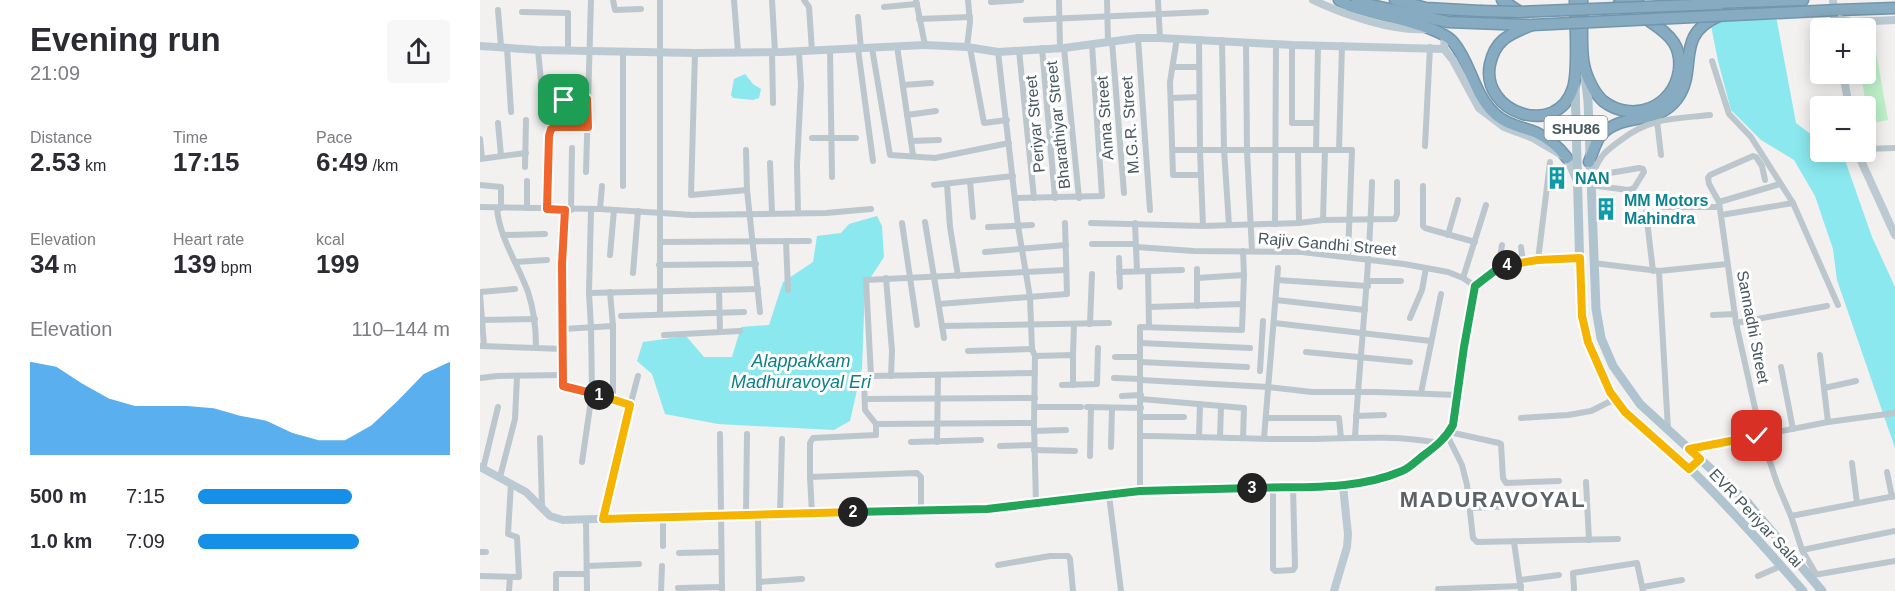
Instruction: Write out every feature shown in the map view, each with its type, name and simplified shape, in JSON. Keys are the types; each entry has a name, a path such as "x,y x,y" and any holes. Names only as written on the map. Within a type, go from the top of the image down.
{"highway":[{"path":"1339,0 1350,6 1437,30 1453,41 1479,93 1495,114 1513,125 1542,136 1557,146 1567,158"},
{"path":"1348,0 1448,22 1532,25 1835,9 1895,8"},
{"path":"1395,0 1426,8 1520,12 1803,0"},
{"path":"1502,0 1520,12"},
{"name":"SHU86","path":"1575,0 1575,74"},
{"name":"SHU86","path":"1582,0 1584,65"},
{"path":"1600,9 1638,0"},
{"path":"1697,0 1719,4"},
{"path":"1584,65 1594,91 1602,100 1625,115 1644,119 1670,107 1684,87 1689,48 1696,34 1706,22 1722,15"},
{"path":"1589,162 1602,134 1625,115 1645,111 1659,104 1673,89 1678,74 1679,57 1674,43 1666,33 1646,20"},
{"path":"1532,25 1502,41 1496,47 1489,74 1498,97 1504,105 1524,115 1540,116 1554,112 1568,99 1574,87 1575,74"}],"main road":[{"name":"SHU86","path":"1584,65 1588,101 1589,162"},
{"name":"SHU86","path":"1575,74 1577,182"},
{"name":"EVR Periyar Salai","path":"1589,162 1598,319 1601,338 1613,366 1640,404 1746,502 1814,575 1822,591"},
{"name":"EVR Periyar Salai","path":"1577,182 1581,313 1598,370 1625,412 1689,469 1803,591"},
{"path":"1689,469 1700,459"}],"street":[{"path":"586,172 591,0"},
{"path":"613,0 613,7 617,10 641,9"},
{"path":"660,0 660,314"},
{"path":"734,0 738,52"},
{"path":"773,103 772,0 779,0"},
{"path":"804,0 809,7 812,51"},
{"path":"968,0 970,17 968,47 984,123 1007,120"},
{"path":"991,2 1021,0"},
{"name":"Bharathiyar Street","path":"1059,0 1059,19 1079,198"},
{"name":"Anna Street","path":"1107,0 1124,193"},
{"path":"1158,0 1160,38"},
{"path":"1313,0 1333,10 1378,22 1415,30 1430,28"},
{"path":"884,7 916,2 925,45"},
{"path":"1835,9 1852,22 1895,20"},
{"path":"498,10 511,112"},
{"path":"522,12 568,13 568,51"},
{"path":"1026,20 1206,12"},
{"path":"858,17 859,49 873,161"},
{"path":"920,19 970,17"},
{"path":"1445,36 1444,48 1479,108 1504,127 1533,138 1567,158 1577,182"},
{"path":"480,46 568,51 695,53 799,52 925,45 968,47 998,52 1062,48 1138,38 1177,38 1292,45 1444,48"},
{"name":"M.G.R. Street","path":"1138,38 1148,223"},
{"path":"1177,38 1171,98 1173,175 1201,175"},
{"path":"1199,39 1203,226"},
{"path":"1222,40 1224,149 1229,225"},
{"path":"1246,42 1251,251"},
{"path":"1275,224 1276,44"},
{"path":"1016,198 1102,196 1092,45"},
{"path":"1292,45 1292,123 1316,123"},
{"path":"1316,150 1318,45"},
{"path":"1339,150 1342,45"},
{"path":"897,46 913,155"},
{"path":"1425,146 1430,47"},
{"path":"872,48 888,150 893,156 913,155 935,158 1009,143"},
{"name":"Periyar Street","path":"1042,48 1055,198"},
{"path":"538,50 543,102 587,99"},
{"path":"830,50 832,177"},
{"path":"1019,50 1034,198"},
{"path":"623,51 623,186"},
{"path":"798,213 797,165 801,86 799,52"},
{"path":"998,52 1018,226 1030,297 1035,373 1036,504"},
{"path":"695,53 691,195 747,190"},
{"path":"1712,61 1729,114 1751,137 1793,203 1838,305"},
{"path":"1173,67 1199,68"},
{"path":"541,84 568,83"},
{"path":"903,85 931,83"},
{"path":"1171,98 1199,97"},
{"path":"907,115 936,111"},
{"path":"1604,174 1643,169 1644,172 1634,188 1628,190 1590,182 1606,150 1642,125 1710,115"},
{"path":"525,167 526,120"},
{"path":"1657,121 1661,155"},
{"path":"498,123 501,156"},
{"path":"547,209 551,129 588,127"},
{"path":"812,138 856,138"},
{"path":"480,139 481,159 526,153"},
{"path":"911,141 939,140"},
{"path":"572,148 563,329 563,386 630,405"},
{"path":"1876,149 1895,148"},
{"path":"746,150 747,190 760,312"},
{"path":"1173,150 1352,150 1348,257"},
{"path":"1298,150 1299,223"},
{"path":"1323,220 1325,150"},
{"name":"Sannadhi Street","path":"1766,180 1762,166 1753,156 1710,175 1709,184 1721,215 1736,323 1759,436 1802,550 1814,575"},
{"path":"1538,260 1550,162"},
{"path":"1862,162 1895,235"},
{"path":"770,163 772,213"},
{"path":"934,185 1013,176"},
{"path":"527,181 527,208"},
{"path":"970,181 973,217"},
{"path":"1355,437 1357,392 1370,260 1372,182"},
{"path":"1091,223 1203,226 1323,220 1371,221 1396,217 1397,182"},
{"path":"947,184 950,227 958,276"},
{"path":"1662,207 1719,205 1780,184"},
{"path":"480,185 501,187 498,221 528,293 535,319 536,347"},
{"path":"600,209 602,186"},
{"path":"1423,186 1423,226 1427,230 1475,242"},
{"path":"1448,235 1458,200"},
{"path":"1721,215 1793,203"},
{"path":"1463,278 1486,205"},
{"path":"480,207 600,209 692,215 826,213 871,209"},
{"path":"582,462 592,393 589,293 591,209"},
{"path":"609,255 614,210"},
{"path":"633,273 638,211"},
{"path":"1646,212 1656,271 1668,430"},
{"path":"925,222 944,338"},
{"path":"902,223 917,325"},
{"path":"939,304 1066,294 1065,223"},
{"path":"1135,223 1137,271"},
{"path":"988,227 1032,225"},
{"path":"503,235 545,234"},
{"path":"786,241 788,290"},
{"path":"661,242 809,241"},
{"name":"Rajiv Gandhi Street","path":"1092,244 1136,245 1194,251 1302,252 1348,257 1448,272 1475,286"},
{"path":"985,252 1066,245"},
{"path":"1502,245 1501,251 1506,265"},
{"path":"1521,247 1523,262"},
{"path":"1140,491 1140,327 1242,330 1243,251"},
{"path":"1119,258 1120,287"},
{"path":"498,407 481,468 526,492 556,519 987,509 1140,491 1344,486 1370,482 1405,470 1448,433 1453,425 1475,286 1501,266 1538,260 1580,258"},
{"path":"515,262 547,260"},
{"path":"1593,263 1656,271 1727,264"},
{"path":"659,265 756,264"},
{"path":"1264,438 1278,268"},
{"path":"1410,318 1422,290 1426,268"},
{"path":"1197,269 1197,306"},
{"path":"1035,373 872,376 865,281 867,279 1066,270"},
{"path":"1119,272 1182,270"},
{"path":"1148,271 1149,327"},
{"path":"1090,324 1092,274"},
{"path":"1197,278 1244,275"},
{"path":"886,278 892,351 891,376"},
{"path":"1277,280 1368,284 1401,281"},
{"path":"516,289 480,293 482,346 563,349"},
{"path":"589,293 758,289"},
{"path":"719,290 720,332"},
{"path":"610,292 613,326 613,399"},
{"path":"1421,393 1440,294"},
{"path":"1276,300 1365,310"},
{"path":"1149,307 1243,304"},
{"path":"1736,323 1827,306"},
{"path":"621,316 744,312"},
{"path":"1713,315 1735,314"},
{"path":"482,320 535,319"},
{"path":"1260,371 1263,321"},
{"path":"942,326 1109,323"},
{"path":"1274,323 1431,341"},
{"path":"1073,385 1074,324"},
{"path":"563,329 613,326"},
{"path":"664,335 740,331"},
{"path":"1140,344 1250,348"},
{"path":"1262,347 1271,348"},
{"path":"1062,385 1097,384 1098,348"},
{"path":"968,351 1073,355"},
{"path":"1306,352 1410,362"},
{"path":"1820,355 1828,422"},
{"path":"1115,357 1247,367"},
{"path":"1781,367 1792,429"},
{"path":"480,378 563,375"},
{"path":"937,442 938,375"},
{"path":"603,519 639,376"},
{"path":"500,477 514,419 517,377"},
{"path":"812,514 810,443 813,438 873,436 877,432 876,424 867,415 864,378"},
{"path":"1114,378 1268,387 1312,392 1457,395"},
{"path":"1824,388 1856,381"},
{"path":"1122,396 1244,408 1243,438"},
{"path":"865,399 1035,398"},
{"path":"1521,417 1568,415 1592,411 1615,399"},
{"path":"1199,437 1200,404"},
{"path":"1035,407 1141,408"},
{"path":"1087,407 1090,456"},
{"path":"1220,437 1221,407"},
{"path":"1111,447 1112,408"},
{"path":"1689,449 1828,422 1895,413"},
{"path":"1356,416 1384,415"},
{"path":"1141,417 1184,417"},
{"path":"1266,418 1340,418 1341,438"},
{"path":"876,424 1034,423"},
{"path":"1034,431 1066,430"},
{"path":"1448,433 1499,443 1503,478 1506,483 1559,481"},
{"path":"1448,433 1462,465 1474,540 1477,542 1618,539"},
{"path":"678,588 722,589 720,434"},
{"path":"746,515 747,434"},
{"path":"1141,436 1355,437 1439,443"},
{"path":"540,438 542,506"},
{"path":"780,514 782,439"},
{"path":"911,442 981,440"},
{"path":"1000,446 1075,451"},
{"path":"1852,463 1857,503"},
{"path":"1791,516 1893,496 1887,472"},
{"path":"810,477 917,473 921,477 921,509"},
{"path":"1586,482 1589,540"},
{"path":"480,576 519,577 517,537 508,534 511,483"},
{"path":"1334,591 1347,547 1344,486"},
{"path":"1273,487 1273,571 1293,570 1295,567 1293,487"},
{"path":"1109,495 1121,591"},
{"path":"1470,508 1511,506"},
{"path":"759,515 759,591"},
{"path":"663,517 663,546"},
{"path":"586,520 587,591"},
{"path":"1802,550 1895,531"},
{"path":"1514,542 1521,586"},
{"path":"679,553 721,552"},
{"path":"998,566 1050,556 1068,556 1073,591"},
{"path":"1814,575 1895,561"},
{"path":"1574,589 1573,573 1637,563 1643,589 1682,580"},
{"path":"587,566 639,564"},
{"path":"553,565 556,574 556,591"},
{"path":"661,591 662,566"},
{"path":"1758,576 1781,566"},
{"path":"556,574 586,574"},
{"path":"1438,589 1521,586 1559,575"},
{"path":"509,591 510,577"},
{"path":"759,582 802,579"}],"green space":[{"path":"1876,52 1888,120 1876,123 1876,96 1865,96 1863,84 1876,84"}],"water":[{"path":"1706,0 1773,0 1796,123 1810,134 1810,162 1846,162 1872,237 1895,287 1895,448 1837,280 1833,249 1815,196 1794,160 1761,140 1731,110 1718,61"},
{"path":"745,74 753,84 761,89 759,98 753,100 733,98 731,95 734,79"},
{"name":"Alappakkam Madhuravoyal Eri","path":"877,216 882,226 884,257 865,286 862,368 850,421 834,430 718,424 665,414 652,374 637,361 643,342 686,336 704,357 732,357 741,327 769,325 783,282 813,262 817,236 841,233 849,224"}],"place":[{"name":"NAN","path":"1557,178"},
{"name":"MM Motors Mahindra","path":"1606,209"}],"district":[{"name":"MADURAVOYAL","path":"1493,499"}],"route":[{"path":"564,100 587,99 588,127 555,127 551,129 549,136 547,209 565,210 562,264 563,386 630,405 603,519 987,509 1140,491 1344,486 1370,482 1405,470 1439,443 1453,425 1475,286 1501,266 1538,260 1580,258 1581,313 1598,370 1610,392 1625,412 1689,469 1700,459 1689,449 1757,436"}]}
